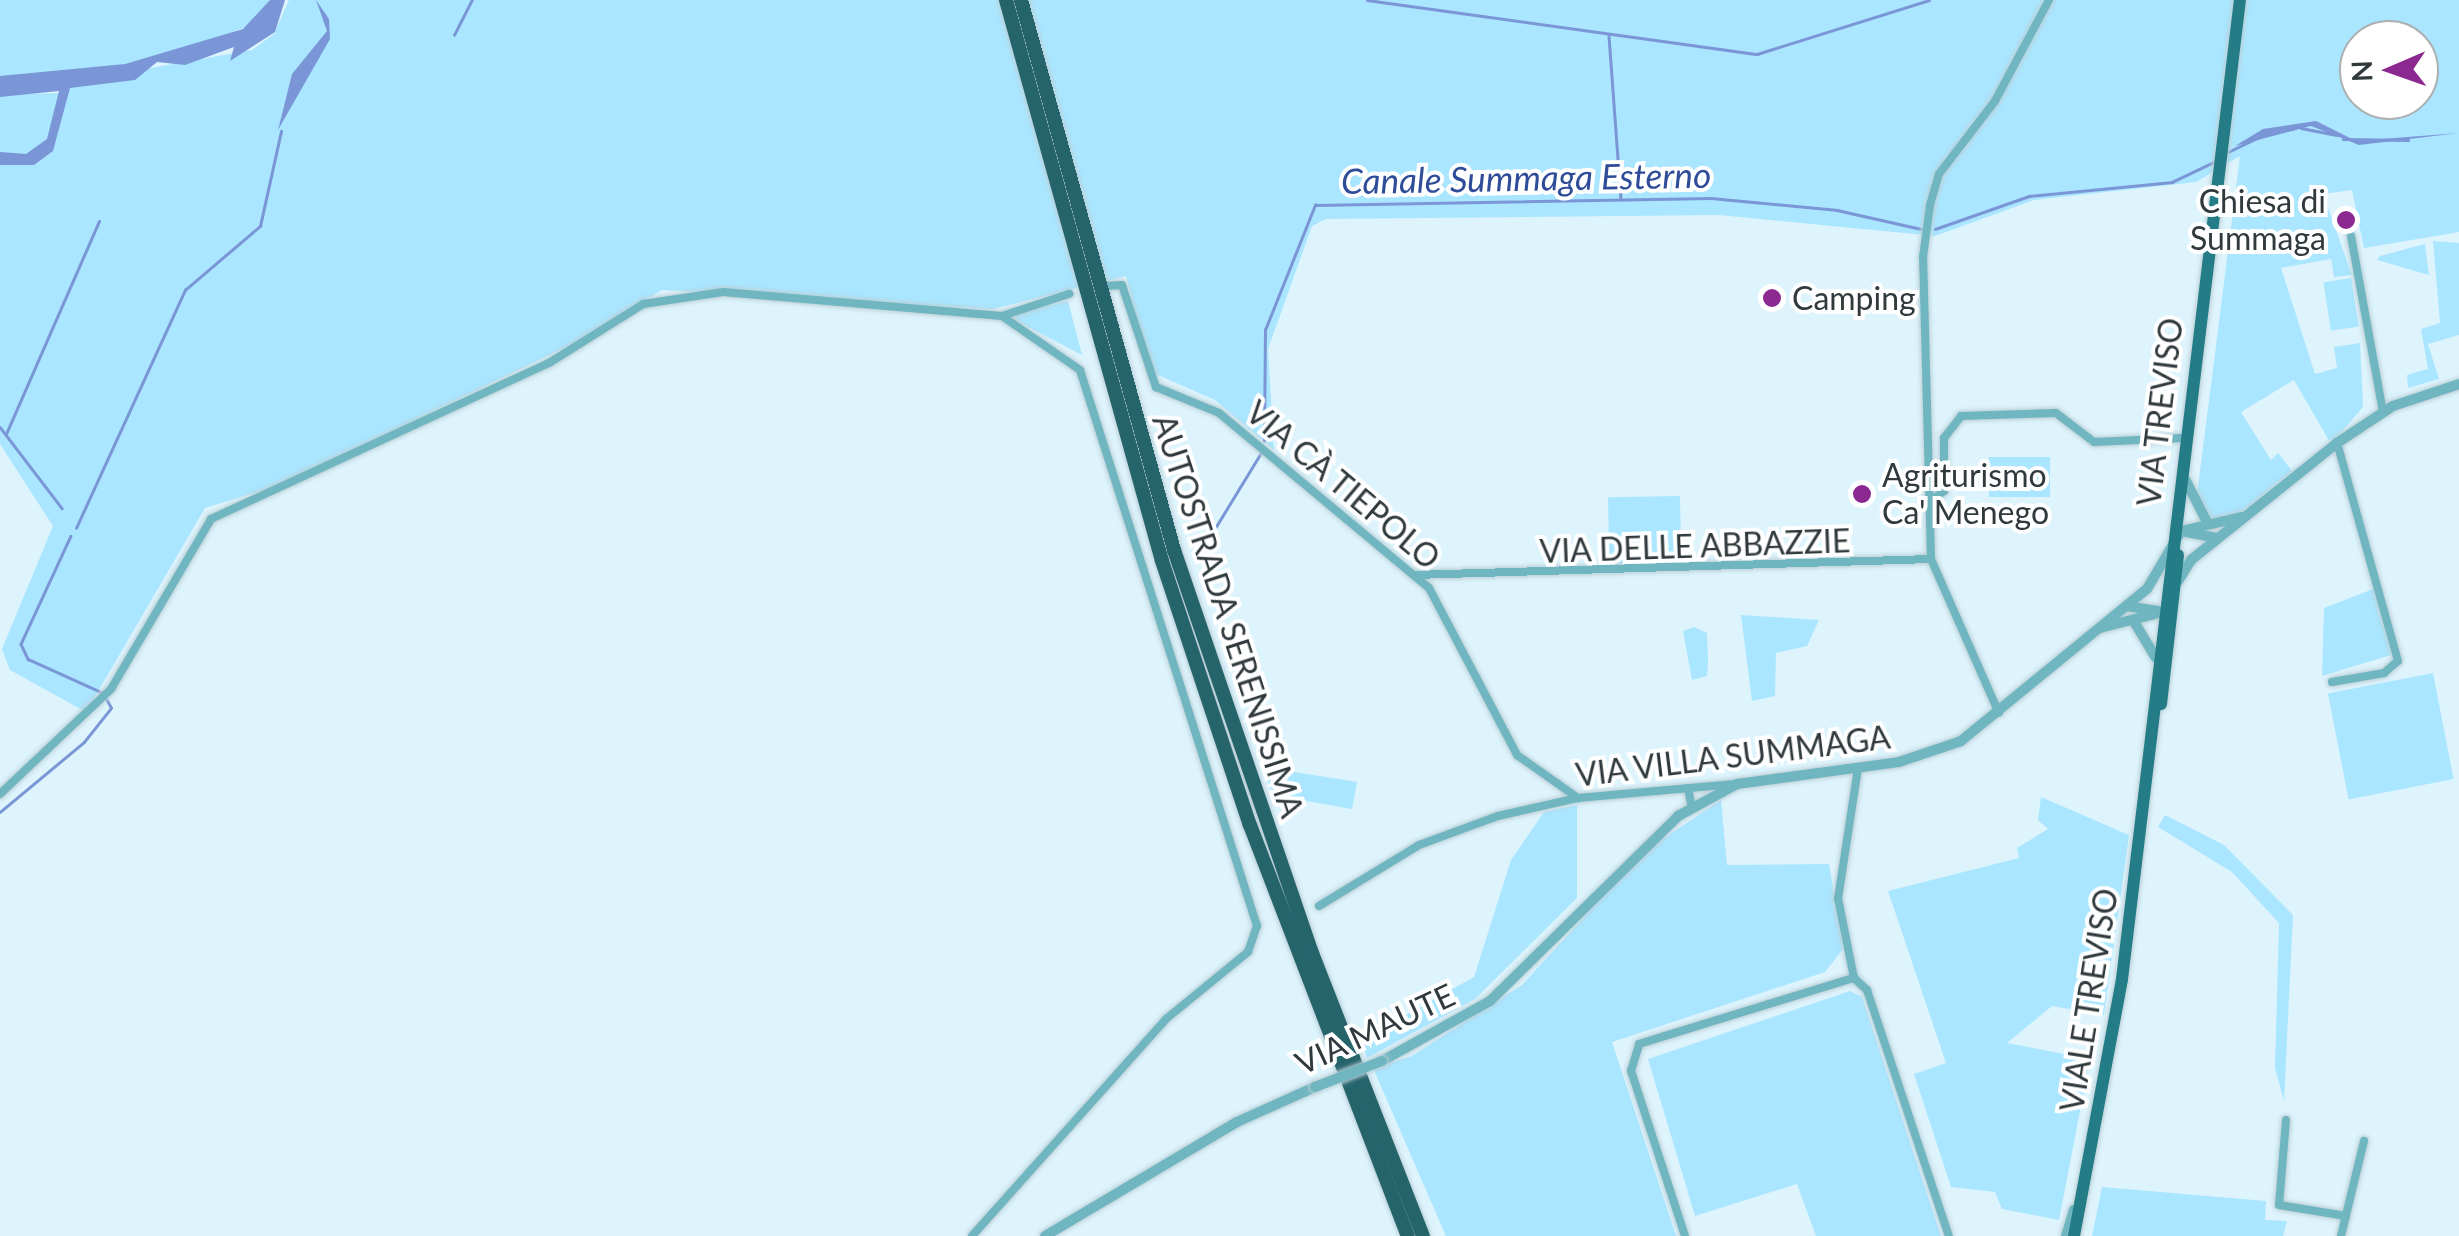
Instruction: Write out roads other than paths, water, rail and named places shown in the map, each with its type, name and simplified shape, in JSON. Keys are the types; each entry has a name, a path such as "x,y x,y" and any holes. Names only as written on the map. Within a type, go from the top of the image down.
{"highway":[{"name":"AUTOSTRADA SERENISSIMA","path":"1006,0 1162,561 1250,825 1408,1236"},
{"name":"AUTOSTRADA SERENISSIMA","path":"1021,0 1174,550 1300,920 1423,1236"}],"main road":[{"name":"VIA TREVISO","path":"2176,536 2183,438 2240,0"},
{"name":"VIA TREVISO","path":"2176,536 2186,481 2204,288"},
{"name":"VIALE TREVISO","path":"2074,1236 2100,1108 2163,684 2176,536"},
{"name":"VIALE TREVISO","path":"2148,770 2156,658 2176,536"}],"street":[{"path":"1999,712 1931,560 1922,257 1934,190 2049,0"},
{"path":"2351,236 2383,412"},
{"name":"VIA CÀ TIEPOLO","path":"1105,286 1122,286 1156,387 1219,412 1437,599 1517,755 1578,798"},
{"path":"0,794 108,692 211,519 549,363 657,298 723,292 1002,316 1068,294"},
{"path":"972,1236 1166,1019 1248,952 1257,926 1080,370 1002,316"},
{"path":"2163,684 2163,612 2174,592 2218,538 2337,443 2383,412 2459,384"},
{"path":"1932,500 1944,491 1944,438 1961,416 2056,413 2094,442 2183,438"},
{"path":"2332,682 2384,673 2398,661 2337,443"},
{"path":"2186,481 2208,524"},
{"path":"2176,536 2242,517"},
{"path":"2176,536 2218,538"},
{"name":"VIA VILLA SUMMAGA","path":"1318,906 1418,845 1578,798 1738,784 1858,768 1944,750 1999,712 2126,606 2154,580 2176,536"},
{"name":"VIA DELLE ABBAZZIE","path":"1412,575 1931,560"},
{"path":"2126,606 2163,612"},
{"path":"2099,628 2163,612"},
{"path":"2133,620 2156,658"},
{"path":"1858,768 1836,887 1854,978 1867,990 1949,1236"},
{"name":"VIA MAUTE","path":"1045,1236 1237,1122 1382,1060 1490,1001 1692,808 1738,784"},
{"path":"1688,788 1692,808"},
{"path":"1685,1236 1631,1071 1639,1044 1854,978"},
{"path":"2065,1236 2100,1108"},
{"path":"2286,1120 2279,1205 2346,1216"},
{"path":"2341,1236 2364,1140"}],"waterway":[{"path":"454,35 472,0"},
{"path":"1367,0 1757,54 1929,0"},
{"path":"1609,36 1621,198"},
{"name":"Canale Summaga Esterno","path":"2301,128 2336,135"},
{"name":"Canale Summaga Esterno","path":"2271,132 2293,129"},
{"path":"76,528 185,290 260,226 281,131"},
{"name":"Canale Summaga Esterno","path":"2226,153 2263,135"},
{"name":"Canale Summaga Esterno","path":"2343,139 2408,140"},
{"name":"Canale Summaga Esterno","path":"1935,229 2029,196 2172,182 2216,161"},
{"name":"Canale Summaga Esterno","path":"1264,441 1265,330 1315,205 1711,198 1837,210 1921,229"},
{"path":"6,434 99,221"},
{"path":"0,427 62,508"},
{"name":"Canale Summaga Esterno","path":"1195,561 1261,453"},
{"path":"71,536 21,644 28,659 101,692"},
{"path":"0,812 84,742 111,708 106,699"}],"place":[{"name":"Chiesa di Summaga","path":"2346,220"},
{"name":"Camping","path":"1772,298"},
{"name":"Agriturismo Ca' Menego","path":"1862,494"}]}
